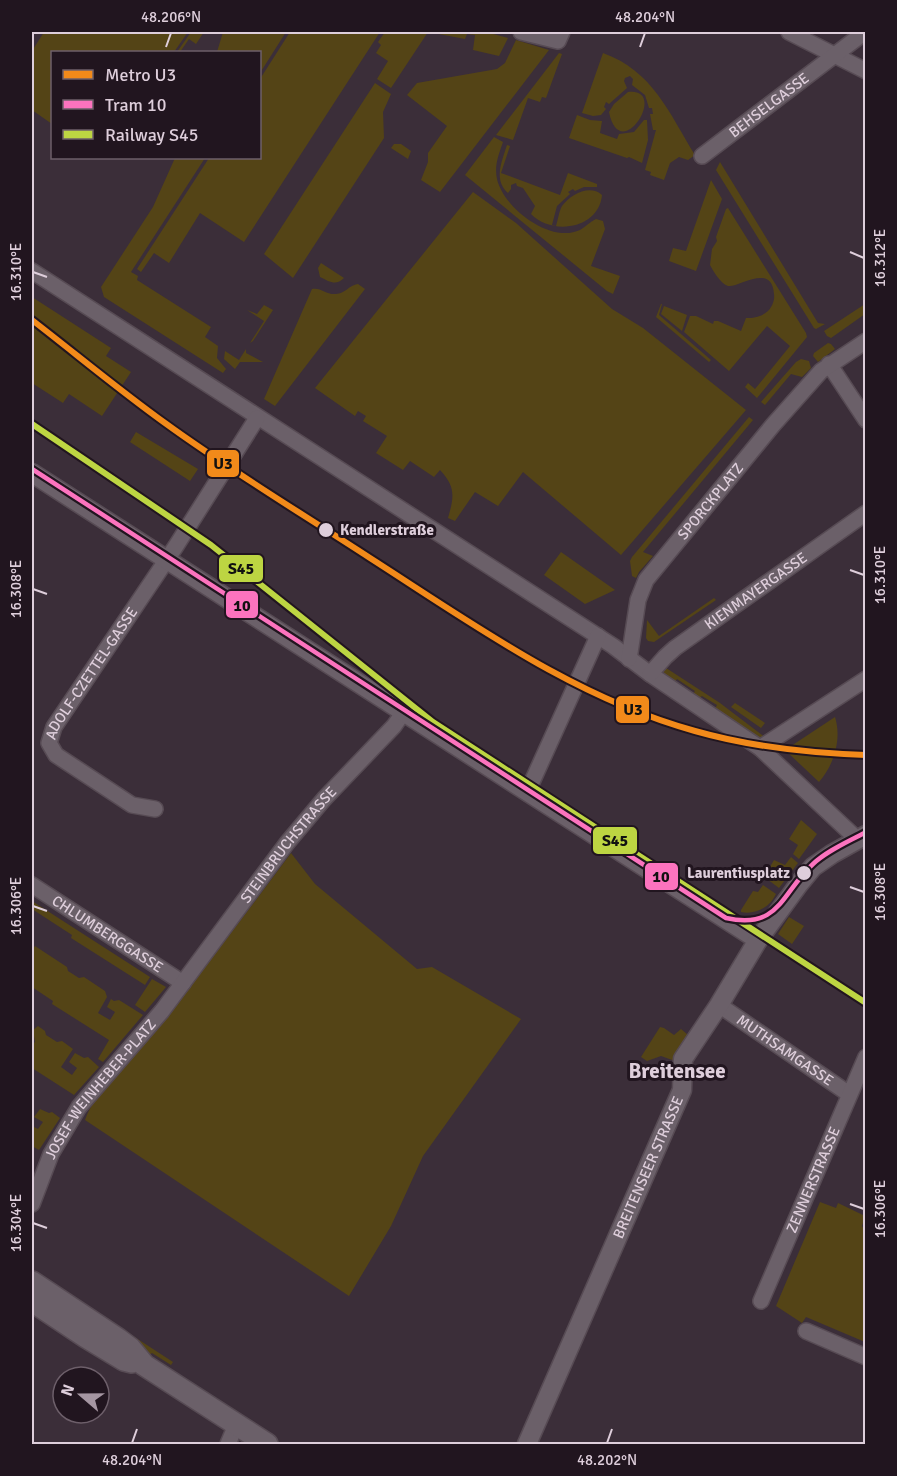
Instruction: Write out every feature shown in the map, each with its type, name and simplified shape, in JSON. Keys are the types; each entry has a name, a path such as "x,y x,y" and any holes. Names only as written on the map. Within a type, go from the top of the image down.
{"main road":[{"path":"36,1299 124,1360 144,1365 232,1435 267,1444"}],"street":[{"path":"521,32 560,36"},
{"path":"789,32 866,71"},
{"name":"BEHSELGASSE","path":"702,156 865,32"},
{"path":"32,271 598,636 760,748 863,840"},
{"name":"SPORCKPLATZ","path":"629,658 638,600 646,580 773,426 829,364 866,341"},
{"path":"829,364 866,420"},
{"name":"ADOLF-CZETTEL-GASSE","path":"155,809 132,805 56,755 49,744 54,727 257,418"},
{"path":"32,473 758,940"},
{"name":"KIENMAYERGASSE","path":"650,674 675,648 866,513"},
{"path":"527,793 598,636"},
{"path":"760,748 866,679"},
{"name":"STEINBRUCHSTRASSE","path":"183,983 287,843 324,799 394,726 403,713"},
{"name":"BREITENSEER STRASSE","path":"527,1444 682,1090 683,1059 758,940 799,884 813,867 863,840"},
{"name":"CHLUMBERGGASSE","path":"32,885 183,983"},
{"name":"JOSEF-WEINHEBER-PLATZ","path":"32,1204 51,1154 76,1110 162,1011 183,983"},
{"name":"MUTHSAMGASSE","path":"719,1005 849,1094"},
{"name":"ZENNERSTRASSE","path":"761,1301 866,1057"},
{"path":"806,1331 866,1357"}],"shaded area":[{"path":"44,32 188,32 175,51 51,51 51,123 32,110 32,51"},
{"path":"191,32 204,32 196,44 189,39 181,51 178,51"},
{"path":"223,32 286,32 261,71 261,51 217,51"},
{"path":"290,32 380,32 244,242 200,213 169,263 154,253 141,272 137,269 208,159 261,159 261,77"},
{"path":"385,32 428,32 391,88 377,79 388,61 376,53 381,45 378,42"},
{"path":"428,32 486,32 508,38 499,56 473,50 475,35 467,34 465,39"},
{"path":"516,40 549,50 440,192 421,180 428,162 428,153 447,126 407,95 417,83 497,69 505,63"},
{"path":"559,53 562,54 546,98 542,97 540,102 528,98 513,140 496,135"},
{"path":"603,53 620,61 647,82 668,109 695,155 688,160 679,157 670,163 664,180 650,175 651,172 645,170 656,130 653,130 650,114 653,114 652,108 649,108 645,95 632,85 633,79 630,76 624,81 627,88 609,104 606,102 604,107 606,109 601,115 593,116 582,113"},
{"path":"375,83 391,94 383,112 384,138 293,278 264,254"},
{"path":"628,92 640,94 644,101 643,111 631,129 623,131 615,127 609,112 614,104"},
{"path":"577,115 590,120 602,121 600,133 617,139 619,134 634,132 644,120 647,120 648,140 642,163 569,138"},
{"path":"494,137 503,142 496,169 501,190 508,201 529,220 555,232 568,233 580,230 596,219 603,221 605,229 591,266 620,276 613,294 465,175"},
{"path":"394,144 401,144 411,151 408,159 391,148"},
{"path":"507,145 510,146 501,173 560,195 568,173 597,184 597,187 584,187 568,192 570,194 557,206 552,225 555,226 551,225 540,221 531,214 535,206 523,188 517,186 516,183 511,185 508,193 503,188 500,170"},
{"path":"175,159 204,159 131,272 138,276 137,280 211,327 205,337 218,346 217,358 226,369 223,373 104,297 101,287 153,207"},
{"path":"720,162 818,323 825,324 814,328 716,170"},
{"path":"711,180 722,199 696,271 669,261 673,248 686,251"},
{"path":"592,190 602,195 593,215 584,222 573,226 556,226 562,206 575,194"},
{"path":"473,192 516,223 612,309 643,328 746,410 621,555 523,472 498,506 475,492 455,521 448,518 452,504 452,492 449,482 440,470 434,477 410,461 403,470 376,453 387,436 363,421 366,416 358,411 355,416 315,388"},
{"path":"728,208 807,337 757,398 745,387 748,383 755,389 790,346 767,326 729,371 684,332 690,316 696,316 713,324 714,321 718,321 741,331 746,318 763,315 773,303 772,285 767,280 754,279 728,286 720,280 710,265 712,249"},
{"path":"321,263 344,278 336,283 320,277 318,268"},
{"path":"358,284 365,289 275,406 264,399 312,289 336,294"},
{"path":"32,297 111,348 106,356 131,372 102,416 69,394 63,403 32,383"},
{"path":"661,304 659,315 711,360 709,362 656,317"},
{"path":"865,304 865,314 831,338 827,336 824,331"},
{"path":"264,305 273,310 250,343 264,321 247,310 257,314"},
{"path":"664,306 687,315 682,331 661,314"},
{"path":"828,343 835,349 818,362 813,356 814,353"},
{"path":"246,349 246,353 263,362 240,362 235,369 224,359 225,351 239,360"},
{"path":"801,359 809,361 811,368 802,377 791,374 765,405 761,402 796,362"},
{"path":"749,417 753,420 643,552 653,556 636,578 632,576 630,561 632,557"},
{"path":"136,432 198,469 190,481 130,442"},
{"path":"561,552 615,590 585,604 544,575"},
{"path":"714,598 716,600 654,642 646,638 647,620 659,636"},
{"path":"663,666 720,703 766,738 756,737 715,709 717,705 702,696 699,698 693,694 695,691 677,679 675,682 664,675"},
{"path":"735,703 765,723 761,728 731,707"},
{"path":"835,717 837,743 829,768 819,782 785,750"},
{"path":"801,820 817,834 799,859 793,854 798,845 789,839"},
{"path":"291,853 315,884 417,969 432,967 521,1019 423,1156 391,1226 349,1296 85,1120 104,1088 166,1017"},
{"path":"791,857 798,863 779,888 767,879 767,872 774,860 785,865"},
{"path":"763,885 776,894 770,903 757,911 741,912 753,891 758,892"},
{"path":"32,901 150,977 145,985 71,938 72,935 32,909"},
{"path":"789,917 804,926 792,944 778,934"},
{"path":"35,946 67,967 68,971 79,978 84,977 105,991 107,997 98,1013 110,1020 115,1012 107,1007 111,999 119,1000 143,1015 103,1062 98,1059 109,1040 52,1004 53,1001 32,987 32,950"},
{"path":"152,979 166,987 145,1012 135,1005"},
{"path":"38,1026 45,1031 46,1035 57,1042 62,1041 73,1049 61,1067 72,1075 77,1068 69,1062 75,1053 84,1058 88,1057 99,1067 74,1095 32,1068 32,1045 35,1042 33,1030"},
{"path":"660,1027 674,1035 681,1029 688,1035 675,1061 661,1056 647,1061 641,1057"},
{"path":"40,1109 52,1112 60,1118 39,1150 32,1146 32,1126 38,1129 43,1122 34,1117"},
{"path":"820,1202 836,1208 838,1203 865,1216 862,1226 866,1233 865,1342 806,1317 802,1323 776,1306"},
{"path":"70,1295 173,1362 171,1365 152,1353 149,1355 68,1297"}],"metro line":[{"name":"U3","path":"32,320 114,385 215,458 486,633 567,679 651,717 716,737 780,748 866,755"}],"tram line":[{"name":"10","path":"32,469 726,918 758,919 769,914 813,864 832,850 866,832"}],"rail line":[{"name":"S45","path":"32,424 211,545 433,722 866,1003"}],"place":[{"name":"Kendlerstraße","path":"326,530"},
{"name":"Laurentiusplatz","path":"804,873"}],"district":[{"name":"Breitensee","path":"677,1071"}]}
